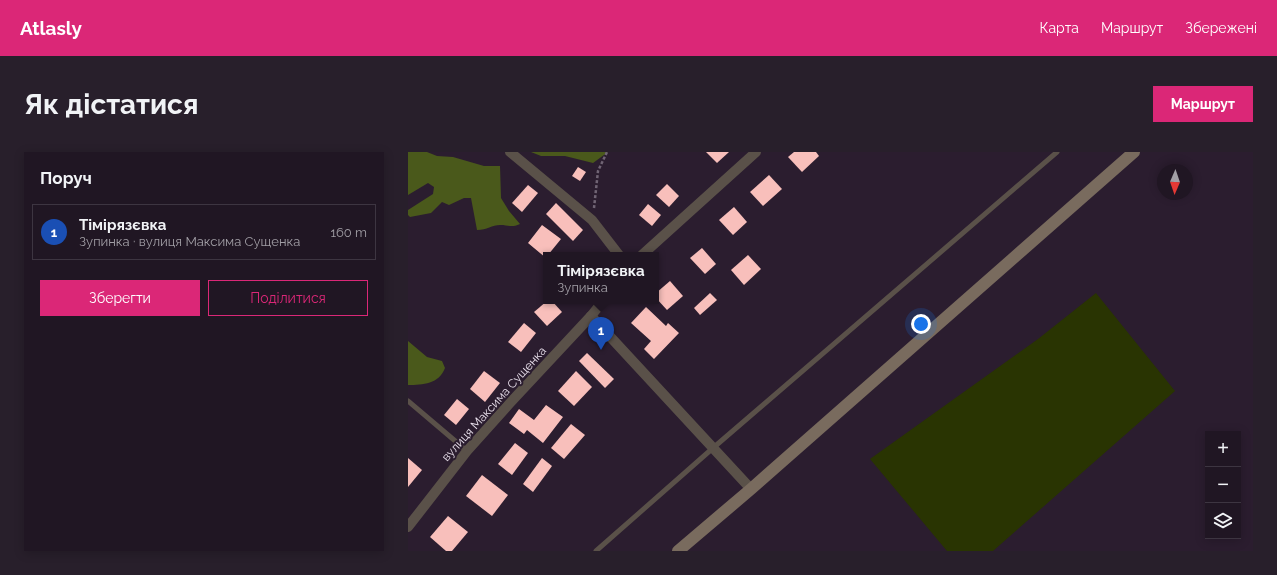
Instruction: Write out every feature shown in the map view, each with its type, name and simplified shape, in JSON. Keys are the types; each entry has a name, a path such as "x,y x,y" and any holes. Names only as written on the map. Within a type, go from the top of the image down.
{"main road":[{"path":"678,551 1134,152"}],"street":[{"path":"510,152 592,220 617,252"},
{"path":"645,252 756,152"},
{"name":"вулиця Максима Сущенка","path":"408,527 467,452 601,304"},
{"path":"591,316 751,488"}],"lane":[{"path":"596,551 713,448 1057,152"},
{"path":"408,401 467,452"}],"path":[{"path":"592,220 598,171 607,152"}],"green space":[{"path":"408,152 427,152 437,156 453,157 484,166 500,166 501,198 509,211 520,224 512,226 497,225 477,230 471,198 464,198 449,205 442,202 431,213 410,217 408,215 408,210 433,194 434,187 428,183 408,195"},
{"path":"531,152 608,152 593,163 565,156 541,156"},
{"path":"1096,293 1175,391 993,551 947,551 870,459 1038,339"},
{"path":"408,341 427,357 442,361 445,368 439,377 425,384 408,385"}],"building":[{"path":"706,152 729,152 717,163"},
{"path":"794,152 816,152 819,156 802,172 788,157"},
{"path":"578,167 586,172 580,181 572,176"},
{"path":"769,175 782,189 763,206 750,192"},
{"path":"667,184 679,196 669,207 656,195"},
{"path":"528,185 538,193 522,212 512,203"},
{"path":"556,203 583,230 573,241 546,214"},
{"path":"648,204 661,215 652,226 639,215"},
{"path":"734,207 747,222 733,235 719,220"},
{"path":"542,225 561,239 550,252 543,252 543,256 528,243"},
{"path":"702,248 716,264 705,274 690,258"},
{"path":"748,255 761,269 744,285 731,270"},
{"path":"670,281 683,296 667,310 659,301 659,290"},
{"path":"710,293 717,300 700,315 694,308"},
{"path":"543,304 555,304 562,312 547,326 534,312"},
{"path":"646,307 666,326 668,323 679,333 654,359 644,349 651,341 631,323"},
{"path":"524,323 536,333 521,352 508,342"},
{"path":"587,353 614,379 605,388 579,361"},
{"path":"484,371 500,383 485,402 470,389"},
{"path":"576,371 592,387 574,406 558,391"},
{"path":"457,399 469,409 456,425 444,415"},
{"path":"546,405 563,417 543,443 527,430 524,434 509,423 519,409 534,420"},
{"path":"571,424 585,435 564,459 551,448"},
{"path":"515,443 528,453 512,475 498,464"},
{"path":"408,458 422,470 408,487"},
{"path":"542,458 552,466 533,492 523,484"},
{"path":"482,475 508,495 492,516 466,496"},
{"path":"448,516 468,532 452,551 446,551 430,537"}],"place":[{"name":"Тімірязєвка","path":"601,350"}]}
